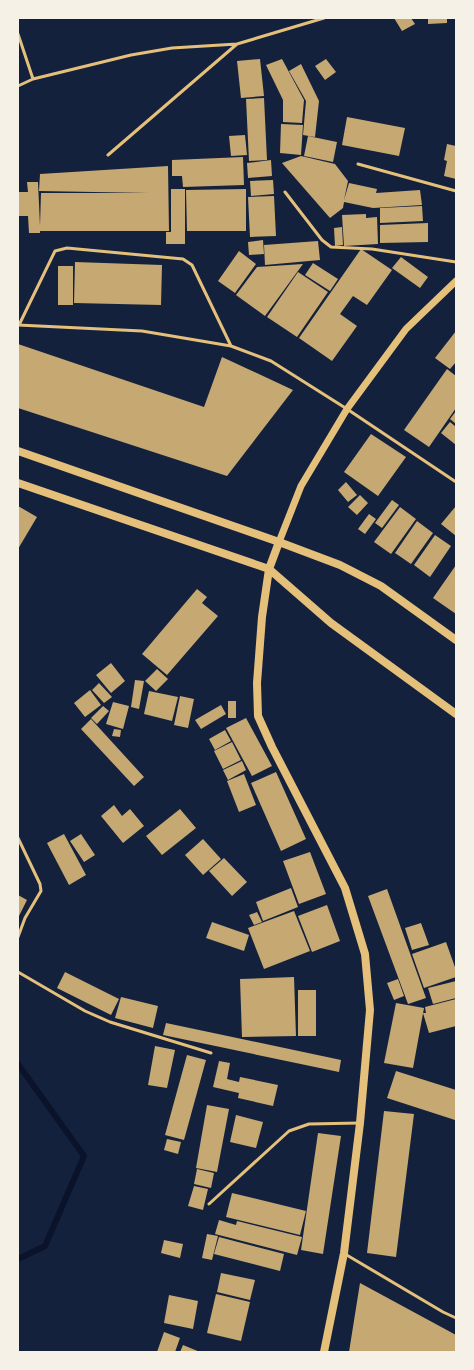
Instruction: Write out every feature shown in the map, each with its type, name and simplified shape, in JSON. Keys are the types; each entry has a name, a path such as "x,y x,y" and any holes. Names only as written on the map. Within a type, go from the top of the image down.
{"main road":[{"path":"18,452 280,542 340,565 381,586 456,640"},
{"path":"18,483 269,569 331,623 456,714"},
{"path":"280,542 269,569 262,617 257,683 258,716 272,747 345,888 365,954 370,1010 360,1123 344,1253 324,1352"}],"street":[{"path":"280,542 300,486 347,409 406,328 456,281"}],"lane":[{"path":"18,86 33,79 172,48 237,44 324,18"},
{"path":"18,34 33,79"},
{"path":"108,155 237,44"},
{"path":"358,164 456,192"},
{"path":"286,192 322,240 331,247 372,249 456,262"},
{"path":"231,346 192,265 183,259 67,248 55,251 18,325 142,331 231,346 271,361 347,409 456,482"},
{"path":"18,838 40,884 41,891 25,918 18,937"},
{"path":"18,972 85,1011 110,1022 212,1053"},
{"path":"209,1204 289,1131 310,1124 360,1123"},
{"path":"344,1253 443,1312 456,1318"}],"building":[{"path":"394,18 411,18 415,24 402,31"},
{"path":"428,18 447,18 447,23 428,24"},
{"path":"260,59 264,96 241,98 237,61"},
{"path":"282,59 304,100 302,123 283,122 283,100 266,65"},
{"path":"326,59 336,72 325,80 315,66"},
{"path":"301,64 319,101 315,137 303,135 306,101 289,71"},
{"path":"264,98 267,160 249,161 246,99"},
{"path":"347,117 405,128 399,156 342,145"},
{"path":"281,124 303,125 301,155 280,153"},
{"path":"245,135 247,155 231,156 229,136"},
{"path":"308,136 337,142 333,162 304,156"},
{"path":"447,144 456,146 456,179 444,176 447,161 444,160"},
{"path":"301,156 335,164 348,181 344,200 349,183 377,189 376,193 420,190 422,205 373,208 344,202 343,208 330,218 282,163"},
{"path":"243,157 244,185 183,187 182,176 172,176 172,160"},
{"path":"271,160 272,176 248,178 247,163"},
{"path":"168,166 169,231 40,231 40,233 29,233 28,216 19,216 18,192 28,192 27,182 38,182 40,226 41,193 149,193 39,191 40,174"},
{"path":"273,180 274,194 251,196 250,181"},
{"path":"171,189 185,189 185,244 166,244 166,232 171,232"},
{"path":"246,189 246,231 187,231 186,190"},
{"path":"274,196 276,236 250,237 248,197"},
{"path":"422,206 423,221 380,223 380,208"},
{"path":"366,214 366,218 377,217 378,244 344,246 342,215"},
{"path":"428,223 428,242 380,243 380,225"},
{"path":"342,227 343,245 335,246 334,228"},
{"path":"263,240 264,254 249,255 248,242"},
{"path":"318,241 320,260 265,265 264,245"},
{"path":"361,249 392,270 367,305 353,296 340,314 357,326 332,361 299,338"},
{"path":"239,251 256,264 235,293 218,281"},
{"path":"401,257 428,277 420,288 392,268"},
{"path":"75,262 162,265 161,305 74,303"},
{"path":"313,263 338,279 330,291 305,275"},
{"path":"303,264 265,316 236,295 257,267"},
{"path":"58,266 73,266 73,305 58,305"},
{"path":"298,272 328,292 297,337 267,317"},
{"path":"456,331 456,362 450,369 435,358"},
{"path":"18,344 204,407 222,357 293,390 227,476 18,408"},
{"path":"447,369 456,376 456,408 429,447 404,430"},
{"path":"456,411 456,424 450,419"},
{"path":"450,422 456,427 456,445 441,433"},
{"path":"371,434 406,457 378,496 344,472"},
{"path":"346,482 357,495 348,502 338,490"},
{"path":"360,495 368,503 357,515 348,507"},
{"path":"392,500 399,505 382,528 375,523"},
{"path":"18,506 37,517 18,549"},
{"path":"456,506 456,536 441,524"},
{"path":"400,507 416,519 391,554 374,542"},
{"path":"369,514 376,519 365,534 358,529"},
{"path":"417,521 433,533 411,564 395,553"},
{"path":"435,535 451,546 430,577 414,565"},
{"path":"456,565 456,614 433,598"},
{"path":"197,589 207,597 202,603 218,616 167,675 142,654"},
{"path":"111,663 125,681 111,693 96,675"},
{"path":"157,669 168,679 156,691 145,681"},
{"path":"135,680 144,681 139,709 131,707"},
{"path":"99,683 112,697 104,703 92,690"},
{"path":"90,690 101,705 85,717 74,703"},
{"path":"149,691 178,697 172,721 144,714"},
{"path":"180,696 194,699 188,728 174,725"},
{"path":"228,701 236,701 236,718 228,718"},
{"path":"113,702 129,706 123,729 106,724"},
{"path":"221,705 226,714 201,729 195,720"},
{"path":"103,706 109,711 97,724 91,718"},
{"path":"246,718 272,766 252,776 226,728"},
{"path":"91,719 144,777 134,786 81,729"},
{"path":"114,729 121,730 120,737 112,736"},
{"path":"225,730 231,741 215,750 209,739"},
{"path":"232,742 241,760 223,769 214,751"},
{"path":"242,761 246,770 228,780 223,770"},
{"path":"276,772 306,839 281,851 251,783"},
{"path":"244,774 256,805 239,812 227,781"},
{"path":"114,805 122,816 130,809 144,826 123,843 101,816"},
{"path":"180,809 196,828 162,855 146,836"},
{"path":"64,834 86,875 69,885 47,843"},
{"path":"81,834 95,855 84,862 70,841"},
{"path":"203,839 221,859 203,875 185,855"},
{"path":"310,852 326,894 299,904 283,861"},
{"path":"224,858 247,882 232,896 209,871"},
{"path":"291,888 298,907 263,921 256,902"},
{"path":"387,889 426,998 408,1004 368,896"},
{"path":"18,895 27,900 18,918"},
{"path":"327,905 340,941 312,952 298,916"},
{"path":"294,911 310,951 264,969 248,928"},
{"path":"257,912 262,922 254,925 249,915"},
{"path":"212,922 249,935 244,951 206,938"},
{"path":"421,923 429,945 412,950 405,928"},
{"path":"446,942 456,970 456,977 424,988 412,954"},
{"path":"65,972 119,999 111,1015 57,988"},
{"path":"294,977 296,1036 242,1037 240,979"},
{"path":"398,979 404,996 394,1000 387,983"},
{"path":"456,981 456,998 433,1004 428,988"},
{"path":"298,990 316,990 316,1036 298,1036"},
{"path":"121,997 158,1006 153,1028 115,1018"},
{"path":"456,999 456,1026 429,1033 423,1013 426,1013 425,1007"},
{"path":"396,1003 424,1008 413,1068 384,1063"},
{"path":"166,1023 341,1060 339,1072 163,1035"},
{"path":"155,1046 175,1050 167,1088 148,1085"},
{"path":"187,1055 206,1060 184,1140 165,1135"},
{"path":"219,1061 230,1063 227,1079 239,1082 240,1077 278,1085 273,1106 238,1098 239,1093 213,1087"},
{"path":"396,1071 456,1090 455,1120 387,1098"},
{"path":"207,1105 229,1109 217,1172 196,1168"},
{"path":"384,1111 414,1114 396,1257 367,1253"},
{"path":"236,1115 263,1122 256,1148 230,1142"},
{"path":"318,1133 341,1136 323,1254 301,1250"},
{"path":"167,1139 181,1142 178,1154 164,1150"},
{"path":"197,1169 214,1173 211,1188 194,1184"},
{"path":"194,1186 208,1189 203,1210 188,1206"},
{"path":"232,1193 306,1211 300,1235 226,1217"},
{"path":"219,1220 236,1225 237,1221 302,1237 297,1255 215,1234"},
{"path":"207,1234 218,1236 212,1260 202,1258"},
{"path":"219,1237 284,1254 280,1271 214,1254"},
{"path":"164,1240 183,1244 180,1258 161,1253"},
{"path":"221,1273 255,1280 250,1300 217,1292"},
{"path":"360,1283 456,1335 455,1352 349,1352"},
{"path":"216,1294 250,1302 241,1341 207,1333"},
{"path":"169,1295 198,1301 193,1329 164,1323"},
{"path":"164,1332 180,1338 175,1352 157,1352"},
{"path":"183,1345 200,1352 180,1352"}],"waterway":[{"path":"18,1064 84,1156 45,1246 18,1259"}]}
